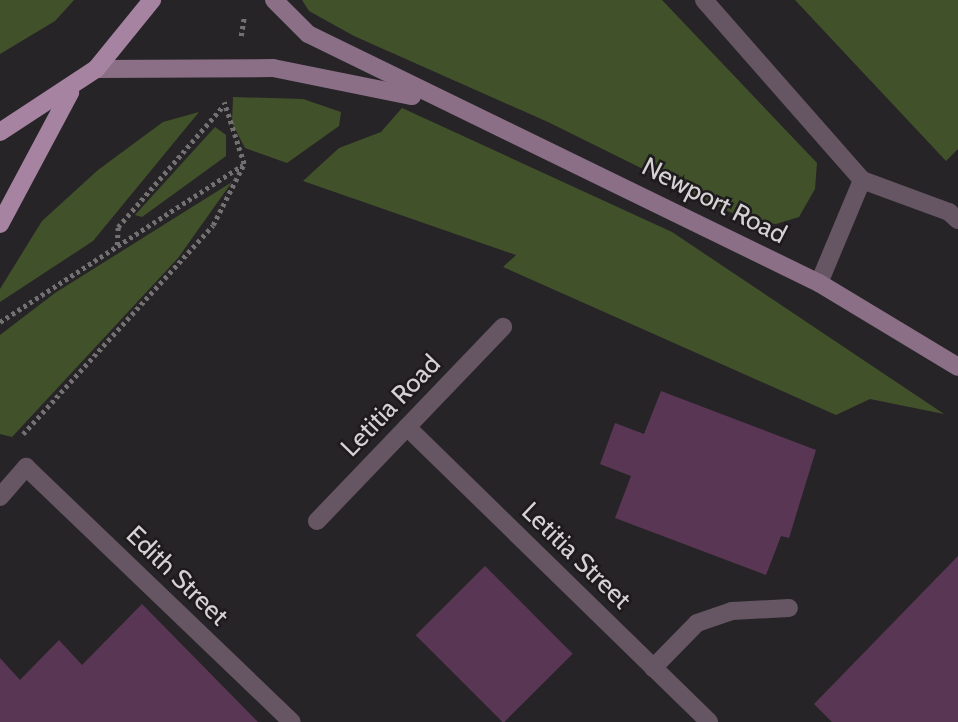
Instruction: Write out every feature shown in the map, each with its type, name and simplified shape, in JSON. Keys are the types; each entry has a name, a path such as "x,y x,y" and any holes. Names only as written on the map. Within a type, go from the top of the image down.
{"main road":[{"path":"0,132 72,90 96,69 152,0"},
{"name":"Newport Road","path":"274,0 308,34 436,101 584,166 819,283 958,367"},
{"name":"Newport Road","path":"96,69 238,68 305,73 436,101"},
{"path":"0,224 72,90"}],"street":[{"path":"704,0 862,180 950,212 958,220"},
{"path":"819,283 862,180"},
{"name":"Letitia Road","path":"317,521 503,327"},
{"name":"Letitia Street","path":"407,427 709,722"},
{"path":"0,498 26,467"},
{"name":"Edith Street","path":"26,467 292,722"},
{"path":"653,668 697,623 732,611 789,608"}],"path":[{"path":"117,246 118,228 223,106 238,68 247,9"},
{"path":"26,467 13,444 214,225 244,164 223,106"},
{"path":"0,322 244,164"}],"green space":[{"path":"0,0 74,0 55,21 0,54"},
{"path":"302,0 662,0 817,163 815,189 799,217 776,224 746,220 548,122 354,36 309,11"},
{"path":"795,0 958,0 958,149 946,161"},
{"path":"233,97 303,99 341,112 339,126 287,163 245,148 232,123"},
{"path":"402,108 672,232 944,414 870,399 836,415 503,267 516,255 303,181 339,148 381,132"},
{"path":"199,112 93,241 0,302 0,289 42,221 98,170 163,122"},
{"path":"215,127 226,135 226,156 142,217 135,215"},
{"path":"232,182 178,258 12,437 0,434 0,335 55,293"}],"building":[{"path":"661,391 816,450 789,538 781,536 766,575 615,518 631,476 600,464 615,423 644,434"},
{"path":"958,556 958,722 832,722 814,704"},
{"path":"485,566 573,654 502,722 416,635"},
{"path":"142,604 258,722 0,722 0,658 20,680 59,640 82,665"}]}
